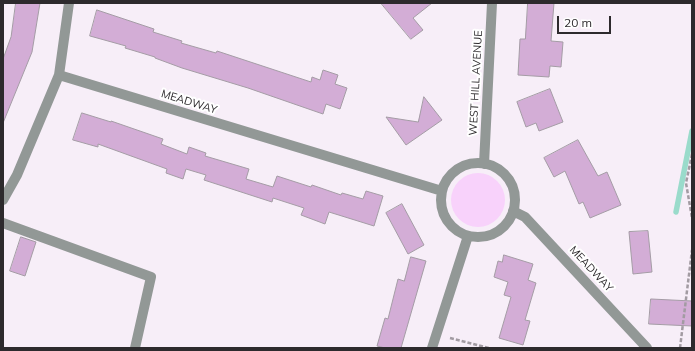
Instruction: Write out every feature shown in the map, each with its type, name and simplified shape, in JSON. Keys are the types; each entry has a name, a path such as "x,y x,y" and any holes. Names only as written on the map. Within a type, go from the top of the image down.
{"street":[{"path":"3,200 18,175 59,75 69,3"},
{"name":"WEST HILL AVENUE","path":"484,164 492,3"},
{"name":"MEADWAY","path":"59,75 442,191"},
{"path":"484,164 496,168 506,176 512,186 515,198 513,211 508,221 500,230 479,238 468,236 453,227 443,213 441,202 442,191 446,181 453,172 463,166 484,164"},
{"name":"MEADWAY","path":"513,211 526,217 647,348"},
{"path":"3,223 151,277 135,348"},
{"path":"432,348 468,236"}],"path":[{"path":"692,154 686,183 692,218"},
{"path":"680,348 692,250"},
{"path":"436,335 489,348"}],"shaded area":[{"path":"473,173 483,173 497,181 503,190 505,200 503,210 497,219 483,227 473,227 463,222 456,215 451,205 451,195 456,185 463,178"}],"building":[{"path":"16,3 40,3 32,52 3,123 3,59 11,37"},
{"path":"381,3 432,3 413,18 423,30 411,39"},
{"path":"528,3 554,3 551,41 563,42 561,67 550,66 549,77 518,75 520,39 525,39"},
{"path":"97,10 154,29 153,32 182,41 181,43 216,53 217,51 311,82 312,77 320,80 323,70 338,75 335,84 347,88 340,109 326,104 323,114 248,88 182,68 155,57 125,48 126,46 90,36"},
{"path":"550,89 563,122 539,131 536,123 526,127 517,102"},
{"path":"424,97 442,120 406,145 386,117 418,122"},
{"path":"82,113 111,121 163,139 161,144 187,154 189,147 206,153 205,156 249,169 246,179 273,187 277,176 311,187 312,185 341,195 342,193 363,199 366,191 383,196 374,226 329,212 325,224 301,215 304,208 273,198 272,202 204,180 206,175 186,169 183,179 166,173 167,169 98,144 98,147 73,140"},
{"path":"578,140 598,176 607,172 621,205 590,218 583,202 579,204 565,171 554,177 544,158"},
{"path":"402,204 424,245 408,254 386,213"},
{"path":"648,231 652,272 633,274 629,232"},
{"path":"21,237 36,242 25,276 10,271"},
{"path":"504,255 533,264 528,280 536,283 525,320 530,321 523,345 499,338 511,297 504,295 508,282 494,277 498,261 502,262"},
{"path":"411,257 426,261 401,348 385,348 377,346 385,318 388,319 398,279 404,281"},
{"path":"651,299 692,301 692,326 649,324"}],"waterway":[{"path":"676,212 692,131"}]}
